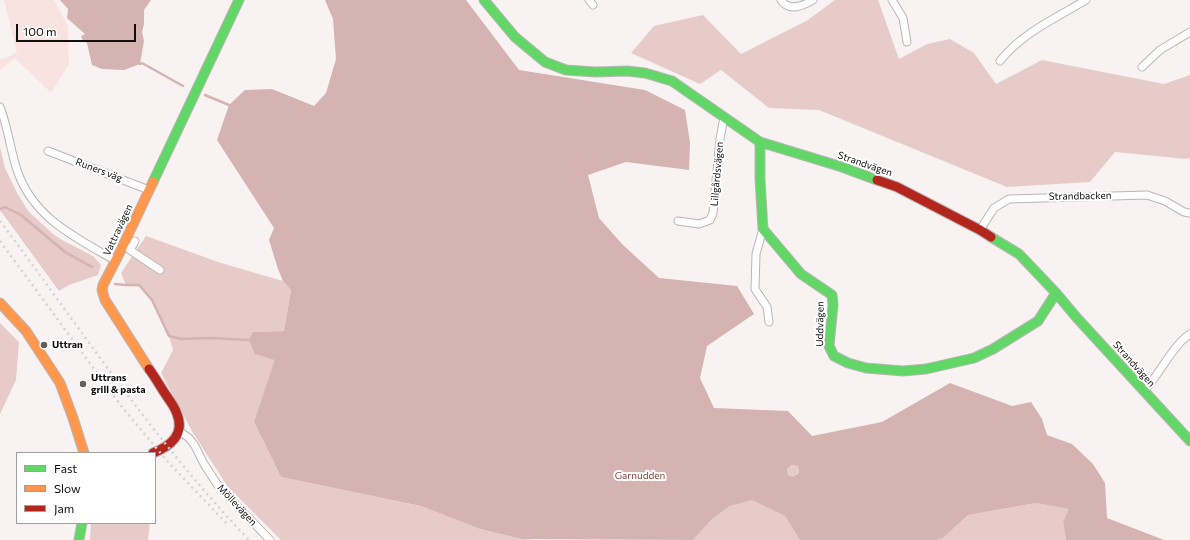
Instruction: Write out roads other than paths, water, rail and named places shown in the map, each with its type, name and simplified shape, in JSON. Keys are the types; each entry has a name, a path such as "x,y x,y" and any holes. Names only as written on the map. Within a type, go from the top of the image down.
{"street":[{"name":"Vattravägen","path":"179,431 180,422 177,412 105,300 102,290 103,284 116,261 127,247 149,190 239,0"},
{"name":"Strandvägen","path":"484,0 515,37 545,62 566,70 596,72 633,71 646,73 672,81 760,142 842,167 897,187 980,230 1019,254 1190,441"},
{"path":"781,0 787,6 797,8 813,0"},
{"path":"892,0 903,18 907,42"},
{"path":"1000,61 1007,52 1024,37 1086,0"},
{"path":"1142,67 1160,50 1190,32"},
{"path":"0,107 17,171 33,201 52,221 78,239 116,261"},
{"name":"Lillgårdsvägen","path":"678,221 699,224 710,220 713,213 720,139 724,117"},
{"path":"760,142 760,179 763,229 756,254 755,289 767,307 770,322"},
{"name":"Runers väg","path":"48,151 149,190"},
{"name":"Strandbacken","path":"980,230 994,208 1009,199 1147,195 1165,201 1184,212 1190,213"},
{"name":"Uddvägen","path":"763,229 800,274 832,295 833,305 829,346 834,356 848,363 866,368 903,371 926,369 974,358 993,349 1038,321 1056,293"},
{"path":"135,241 127,247 160,270"},
{"path":"0,303 26,331 60,383 84,452"},
{"path":"1144,391 1181,341 1190,334"},
{"path":"156,452 163,449 176,439 179,431"},
{"name":"Möllevägen","path":"179,431 189,438 195,446 204,464 219,487 270,540"},
{"path":"79,540 82,524"}],"waterway":[{"path":"140,64 142,63 183,86"},
{"path":"205,95 229,105"},
{"path":"0,209 5,207 21,215 65,252 92,267"},
{"path":"115,284 139,285 152,300 169,336 181,339 211,338 249,340"}],"railway":[{"path":"0,221 150,424 215,503 249,540"},
{"path":"0,241 122,407 168,462 227,524"}],"place":[{"name":"Uttran","path":"44,345"},
{"name":"Uttrans grill & pasta","path":"83,384"}],"park label":[{"name":"Garnudden","path":"640,476"}]}
